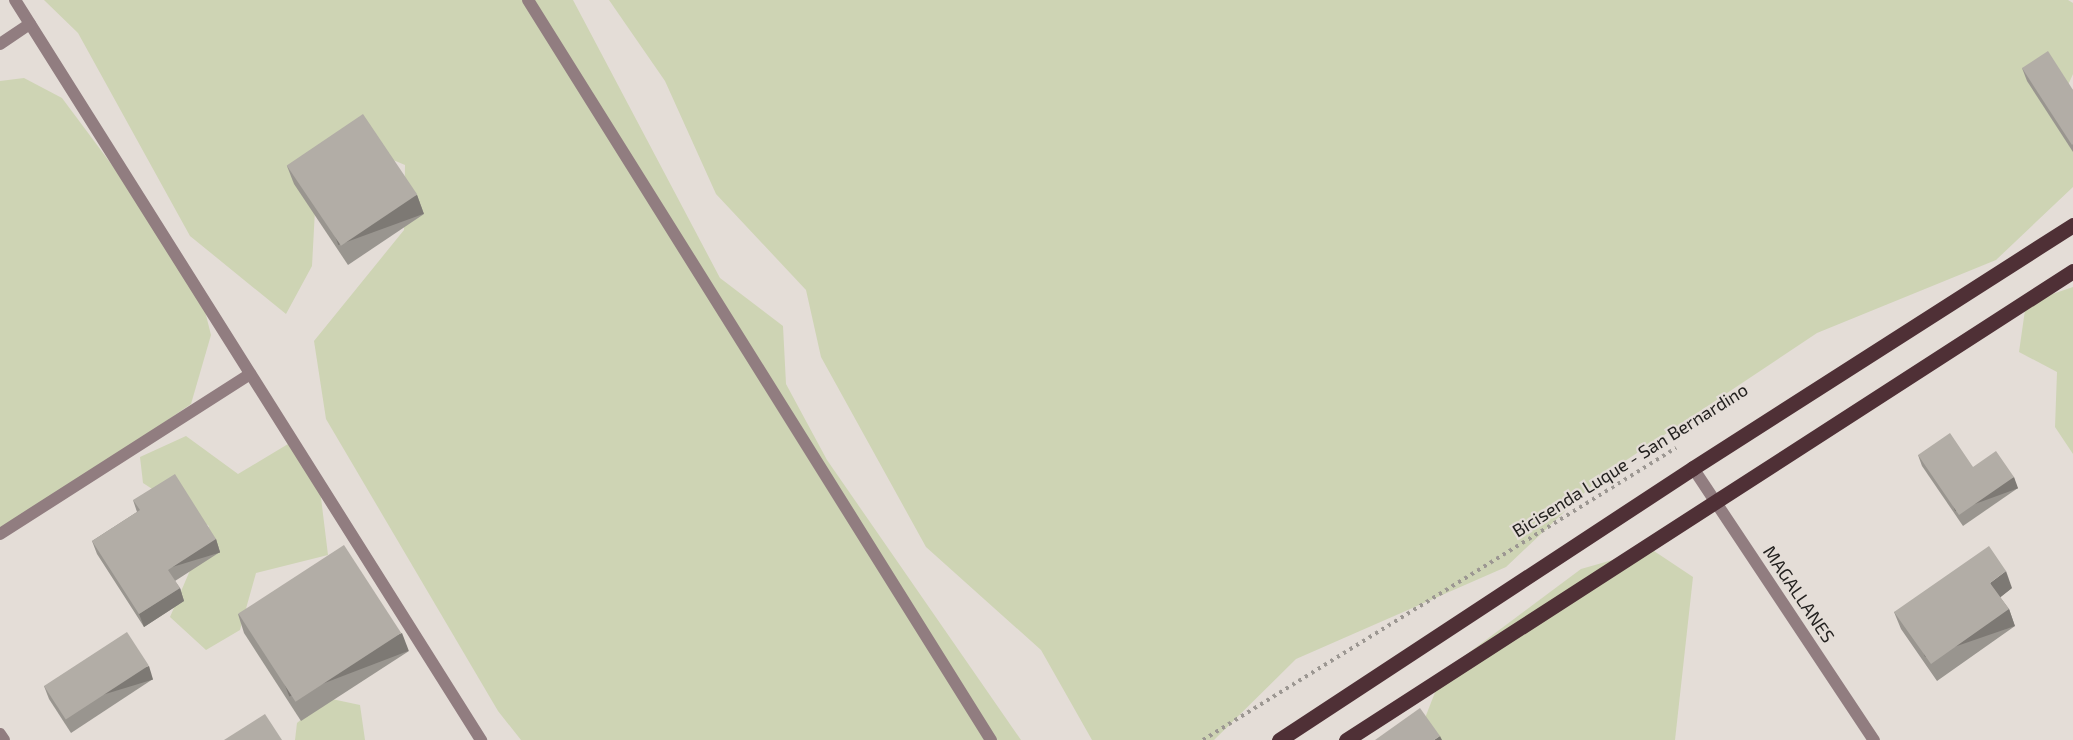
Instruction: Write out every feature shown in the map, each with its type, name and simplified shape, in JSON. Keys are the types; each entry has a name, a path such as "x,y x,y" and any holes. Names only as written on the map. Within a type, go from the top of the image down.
{"main road":[{"path":"1279,740 1694,468 2073,225"},
{"path":"1346,740 2073,271"}],"street":[{"path":"15,0 481,740"},
{"path":"528,0 991,740"},
{"path":"0,44 30,24"},
{"path":"0,534 250,374"},
{"name":"MAGALLANES","path":"1694,468 1874,740"},
{"path":"0,734 4,740"}],"path":[{"name":"Bicisenda Luque - San Bernardino","path":"1203,740 1682,444"}],"green space":[{"path":"44,0 573,0 720,278 783,326 786,384 827,460 1021,740 521,740 498,711 326,419 314,341 404,230 405,165 355,144 318,154 312,266 286,314 190,236 78,33"},
{"path":"609,0 2068,0 2073,3 2073,74 2064,94 2073,116 2073,187 1996,260 1817,333 1601,477 1506,567 1296,659 1214,740 1092,740 1041,650 926,547 821,357 806,290 716,194 665,81"},
{"path":"24,78 62,98 197,279 211,335 191,404 9,530 0,532 0,81"},
{"path":"2073,287 2073,454 2055,427 2057,372 2019,352 2026,303"},
{"path":"186,436 238,474 293,441 318,473 328,555 256,573 240,630 206,650 170,617 209,526 143,483 140,457"},
{"path":"1651,549 1693,577 1675,740 1439,740 1425,718 1443,672 1581,569"},
{"path":"327,698 360,705 365,740 295,740 297,723"}],"building":[{"path":"2048,51 2073,90 2072,145 2022,68"},
{"path":"363,114 417,194 341,246 287,165"},
{"path":"1950,433 1973,467 1996,451 2014,477 1959,515 1918,455"},
{"path":"175,474 216,539 168,570 180,588 139,614 92,541 140,510 133,500"},
{"path":"344,545 401,633 296,702 238,614"},
{"path":"1989,546 2006,571 1990,583 2009,609 1931,664 1894,612"},
{"path":"127,632 149,666 66,719 44,686"},
{"path":"1420,708 1440,736 1434,740 1375,740"},
{"path":"265,714 282,740 224,740"}]}
